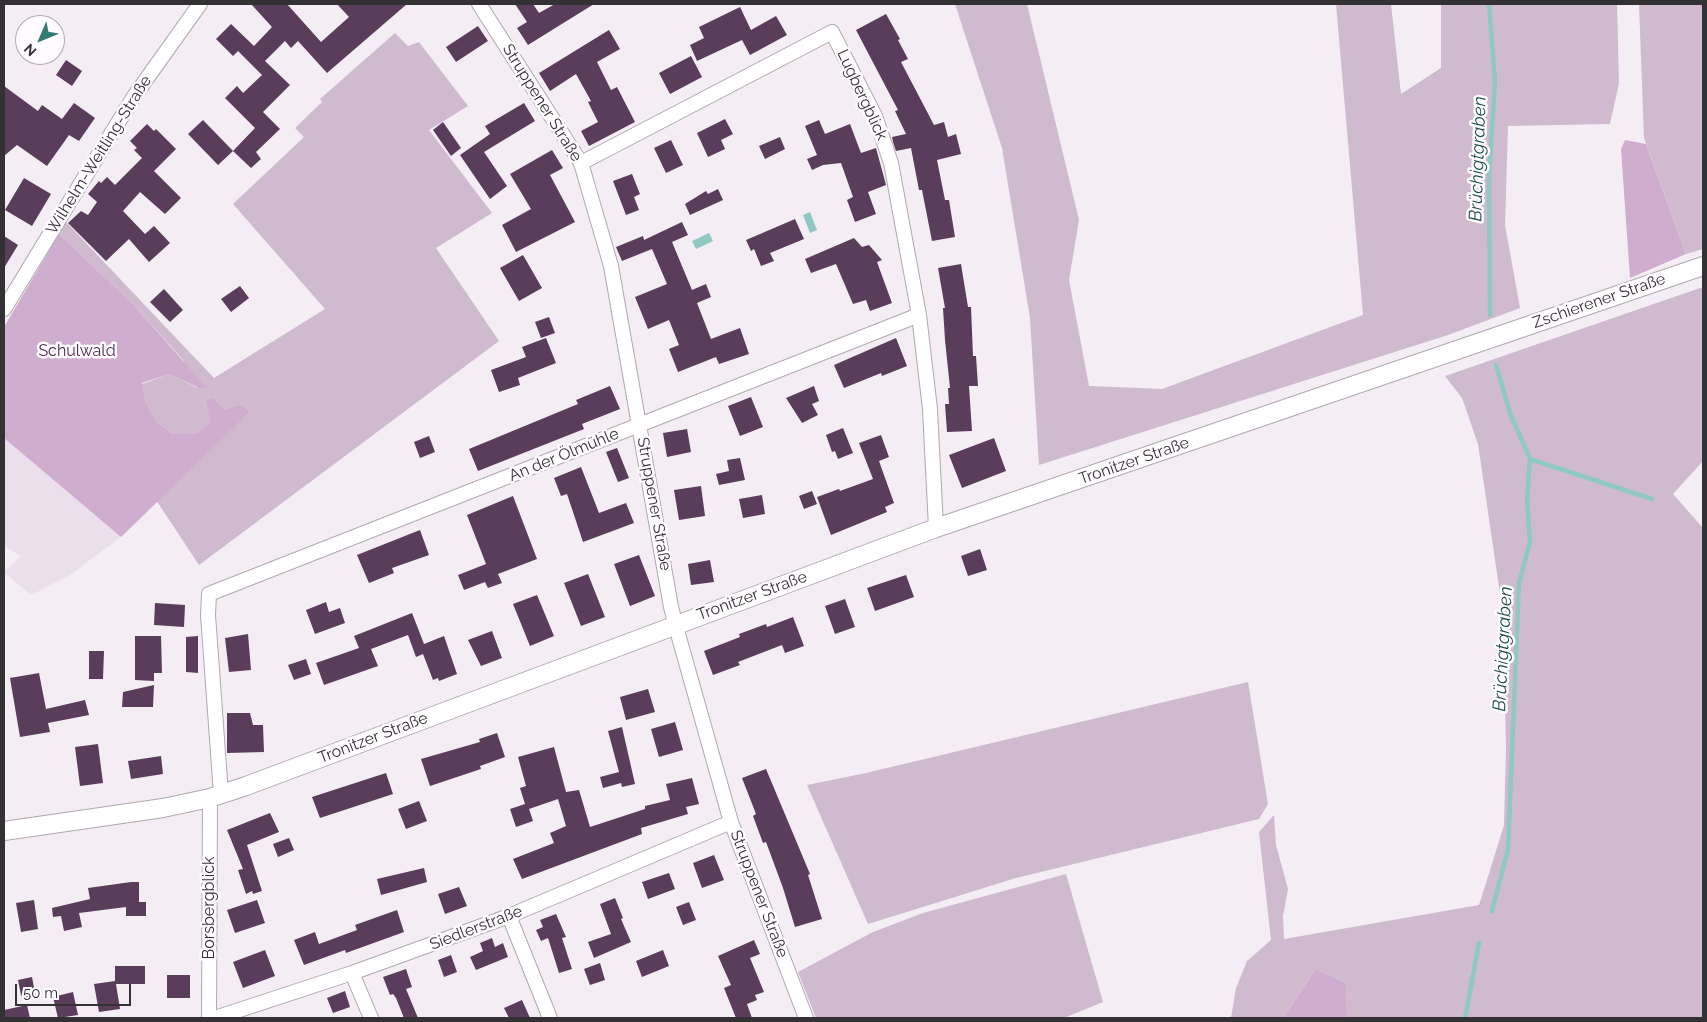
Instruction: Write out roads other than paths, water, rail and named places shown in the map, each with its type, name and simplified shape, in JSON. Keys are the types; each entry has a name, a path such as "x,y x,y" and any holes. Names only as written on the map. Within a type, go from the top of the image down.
{"street":[{"name":"Wilhelm-Weitling-Straße","path":"4,310 135,95 200,4"},
{"name":"Struppener Straße","path":"479,4 581,163 611,266 676,625 731,822 806,1018"},
{"name":"Lugbergblick","path":"581,163 832,32 875,116 891,163 919,315 930,409 936,528"},
{"name":"Zschierener Straße","path":"1495,337 1703,266"},
{"name":"An der Ölmühle","path":"209,594 453,500 640,423 919,315"},
{"name":"Tronitzer Straße","path":"4,831 163,808 215,796 936,528 1495,337"},
{"name":"Borsbergblick","path":"209,594 208,615 215,796 209,1018"},
{"name":"Siedlerstraße","path":"215,1018 352,973 509,916 731,822"},
{"path":"509,916 550,1018"},
{"path":"352,973 370,1018"}],"waterway":[{"name":"Brüchigtgraben","path":"1489,4 1495,82 1489,177 1490,315"},
{"name":"Brüchigtgraben","path":"1492,911 1508,849 1519,583 1530,542 1527,500 1530,459 1510,413 1496,365"},
{"path":"1530,459 1652,499"},
{"name":"Brüchigtgraben","path":"1465,1018 1479,943"}],"park label":[{"name":"Schulwald","path":"77,351"}]}
